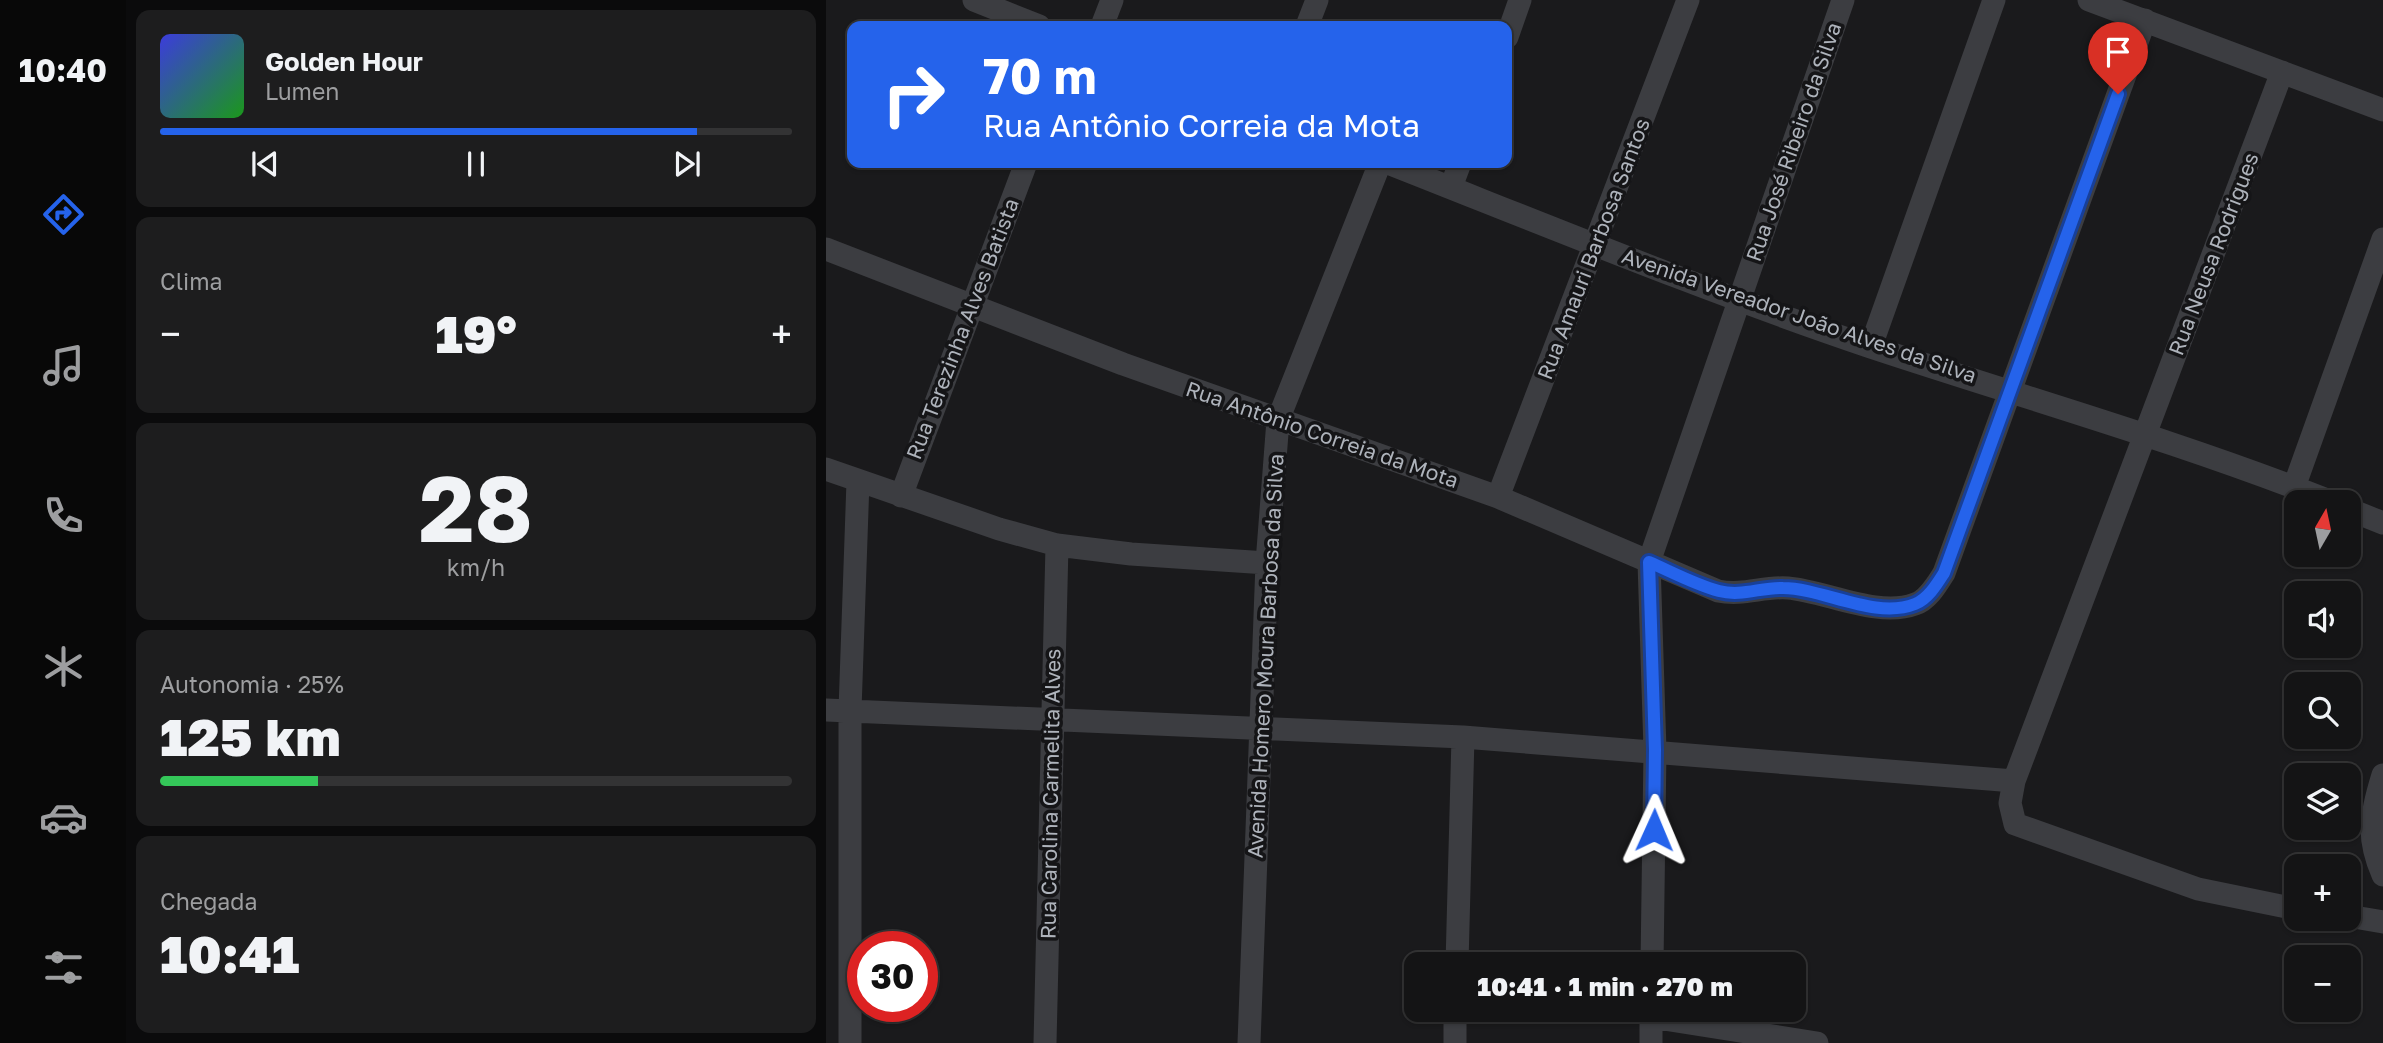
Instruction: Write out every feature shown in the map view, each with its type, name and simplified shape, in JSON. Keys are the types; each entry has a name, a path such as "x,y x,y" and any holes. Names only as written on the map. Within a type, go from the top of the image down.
{"street":[{"path":"974,0 1026,21"},
{"path":"1104,21 1112,0"},
{"path":"1309,21 1317,0"},
{"path":"1512,23 1520,0"},
{"name":"Rua Amauri Barbosa Santos","path":"1499,497 1688,0"},
{"name":"Rua José Ribeiro da Silva","path":"1649,562 1843,0"},
{"path":"1871,346 1994,0"},
{"path":"2089,0 2383,110"},
{"name":"Rua Antônio Correia da Mota","path":"826,249 970,306 1278,420 1499,497 1718,591 1749,594 1783,587 1898,608 1917,604 1933,590 1944,573 1979,470 2012,390 2145,20"},
{"name":"Rua Neusa Rodrigues","path":"2283,72 2014,781 2010,803 2015,824 2199,888 2284,906"},
{"name":"Rua Terezinha Alves Batista","path":"901,496 970,306 1024,168"},
{"name":"Avenida Homero Moura Barbosa da Silva","path":"1249,1043 1260,728 1278,420 1378,168"},
{"name":"Avenida Vereador João Alves da Silva","path":"1401,168 1595,244 1871,346 2012,390 2302,490"},
{"path":"1451,187 1458,168"},
{"path":"2294,487 2383,239"},
{"path":"826,468 901,496 1058,545 1131,554 1268,563"},
{"path":"850,1043 850,710 858,481"},
{"path":"2361,514 2383,523"},
{"name":"Rua Carolina Carmelita Alves","path":"1045,1043 1058,545"},
{"path":"1649,562 1655,750 1652,952"},
{"path":"826,710 1463,737 1655,750 2014,781"},
{"path":"1457,952 1463,737"},
{"path":"2383,775 2372,812 2372,850 2383,875"},
{"path":"2361,918 2383,922"},
{"path":"1454,1043 1455,1022"},
{"path":"1651,1022 1651,1043"},
{"path":"1701,1022 1817,1043"}],"route":[{"path":"1654,830 1655,750 1649,562 1718,591 1734,594 1749,594 1783,587 1853,603 1898,608 1917,604 1933,590 1944,573 1979,470 2012,390 2118,94"}]}
